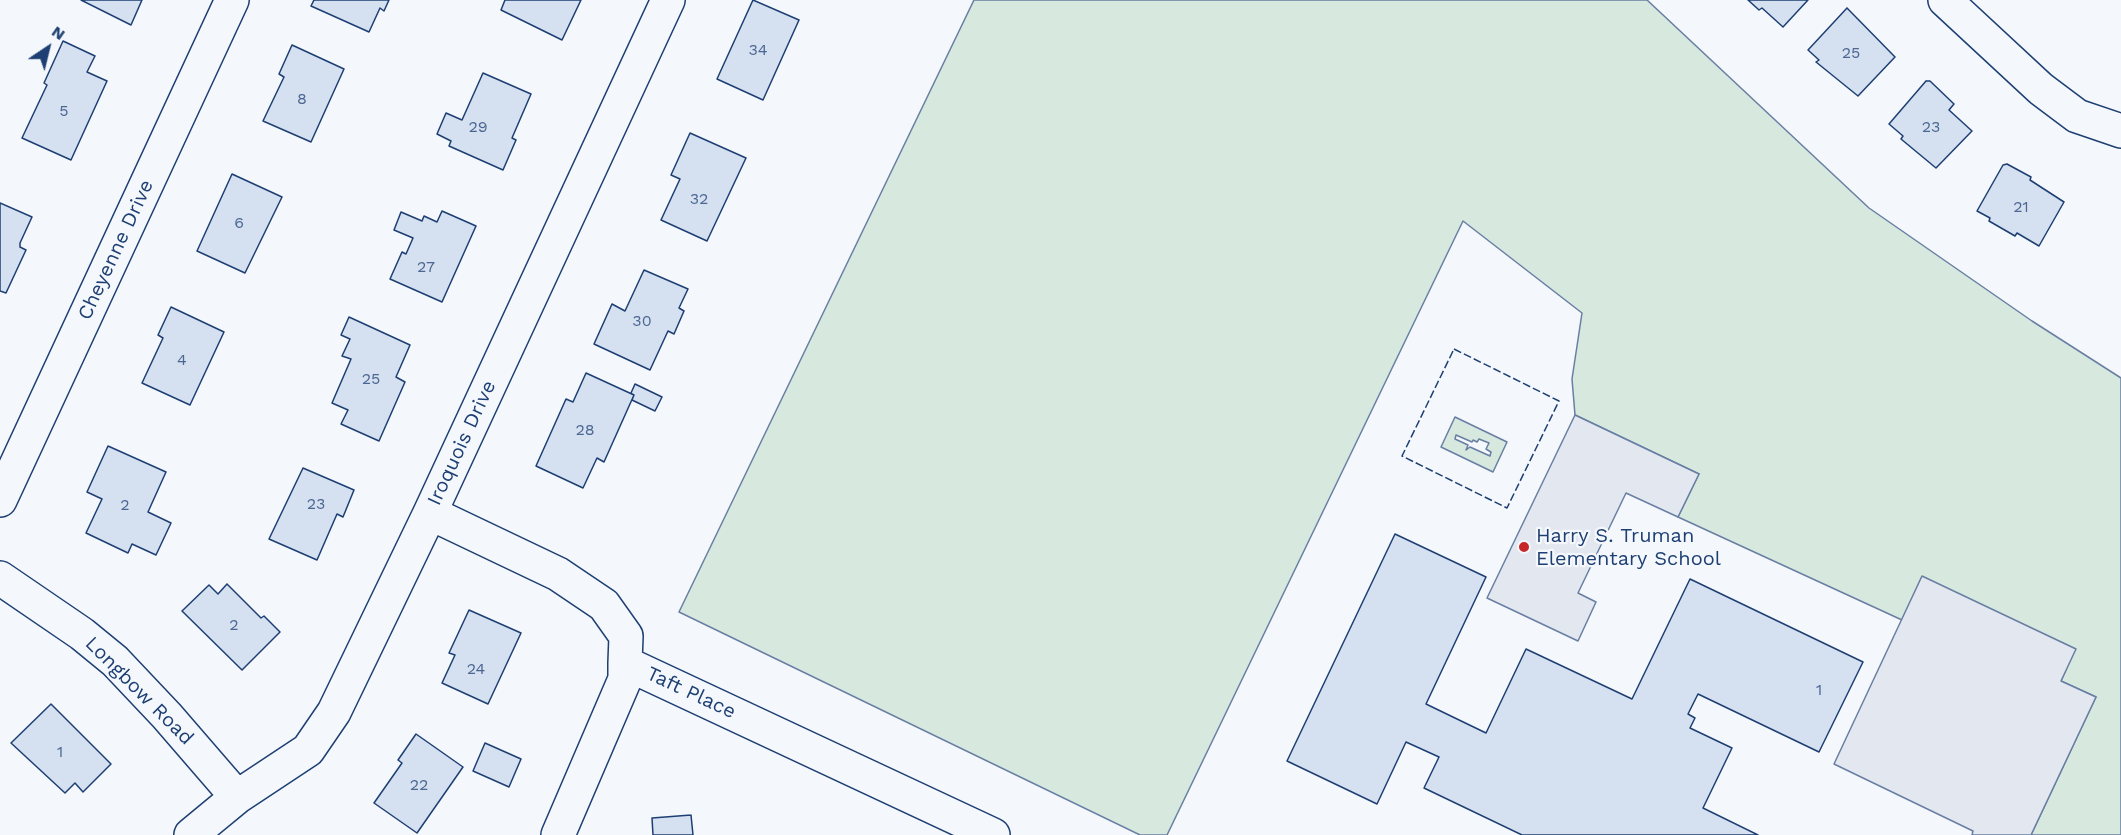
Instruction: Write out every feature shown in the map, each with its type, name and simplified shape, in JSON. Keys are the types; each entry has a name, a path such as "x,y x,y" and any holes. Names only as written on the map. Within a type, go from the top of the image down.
{"street":[{"name":"Cheyenne Drive","path":"0,500 232,0"},
{"name":"Iroquois Drive","path":"191,835 237,797 308,750 334,712 430,513 668,0"},
{"path":"1945,0 2041,89 2077,116 2121,131"},
{"name":"Taft Place","path":"430,513 558,574 604,605 626,636 625,663 947,824 993,835"},
{"name":"Longbow Road","path":"0,578 65,621 115,661 237,797"},
{"path":"558,835 578,793 625,679 625,663"},
{"path":"578,793 582,835"}],"shaded area":[{"path":"974,0 1647,0 1869,208 2032,321 2121,378 2121,835 2031,835 2096,697 2061,681 2075,649 1922,577 1902,620 1678,517 1699,474 1575,415 1572,379 1582,313 1463,221 1167,835 1140,835 679,612"},
{"path":"1575,415 1699,474 1678,517 1626,493 1578,593 1596,602 1578,641 1487,598"},
{"path":"1455,417 1507,442 1493,472 1441,447","holes":["1456,435 1472,442 1473,440 1477,442 1479,439 1489,443 1486,449 1491,452 1490,456 1470,447 1466,450 1468,445 1455,439"]},
{"path":"1922,576 2076,649 2061,681 2096,697 2031,835 1972,835 1973,831 1834,764"}],"building":[{"path":"81,0 142,0 131,25"},
{"path":"314,0 389,0 384,11 380,8 369,32 311,6"},
{"path":"505,0 581,0 562,40 501,10"},
{"path":"753,0 799,20 763,100 717,79"},
{"path":"1748,0 1808,0 1783,27 1762,8 1759,10"},
{"path":"1847,8 1895,57 1858,96 1816,62 1819,60 1808,50"},
{"path":"63,41 95,56 87,72 107,81 71,160 22,138 47,85 44,83"},
{"path":"292,45 344,69 311,142 263,121 284,77 279,74"},
{"path":"483,73 531,94 512,138 516,140 503,170 449,146 451,141 437,134 446,113 462,120"},
{"path":"1926,81 1930,81 1954,104 1949,110 1972,131 1936,168 1901,139 1903,136 1889,124"},
{"path":"690,133 746,158 707,241 661,220 680,179 671,175"},
{"path":"2007,164 2031,177 2030,180 2064,202 2039,246 2017,233 2015,236 1977,211 2003,165"},
{"path":"232,174 282,197 245,273 197,251"},
{"path":"0,203 32,217 20,243 20,247 26,250 6,293 0,291"},
{"path":"442,211 476,226 442,302 390,279 402,252 406,254 413,238 394,230 401,212 422,221 424,216 437,222"},
{"path":"644,270 688,289 679,308 684,311 674,334 668,331 650,370 594,344 612,304 625,311"},
{"path":"171,307 224,332 190,405 142,383 163,338 158,335"},
{"path":"349,317 410,345 396,377 405,382 379,441 341,424 348,410 332,403 351,359 342,356 350,339 341,335"},
{"path":"586,373 634,395 604,462 597,458 583,488 536,466 566,399 573,402"},
{"path":"635,384 662,397 655,411 632,400 634,395 631,393"},
{"path":"108,446 166,472 148,512 171,523 156,555 132,544 128,553 86,533 102,499 87,492"},
{"path":"303,468 354,490 343,517 337,514 317,560 269,539"},
{"path":"1395,534 1486,577 1426,704 1486,733 1526,649 1632,699 1690,579 1863,662 1819,752 1698,694 1688,714 1695,718 1690,728 1732,748 1703,808 1758,835 1522,835 1424,788 1439,757 1406,742 1377,804 1287,761"},
{"path":"227,584 261,618 264,616 280,632 242,670 182,611 209,585 218,594"},
{"path":"469,610 521,633 488,704 442,683 455,655 449,653"},
{"path":"51,704 111,764 83,792 75,783 65,793 11,743"},
{"path":"416,734 463,767 417,833 374,803 402,763 398,760"},
{"path":"485,743 521,759 509,787 473,771"},
{"path":"691,815 693,835 653,835 652,818"}],"fence":[{"path":"1454,349 1559,401 1507,508 1402,456 1454,349"}],"place":[{"name":"Harry S. Truman Elementary School","path":"1524,547"}]}
